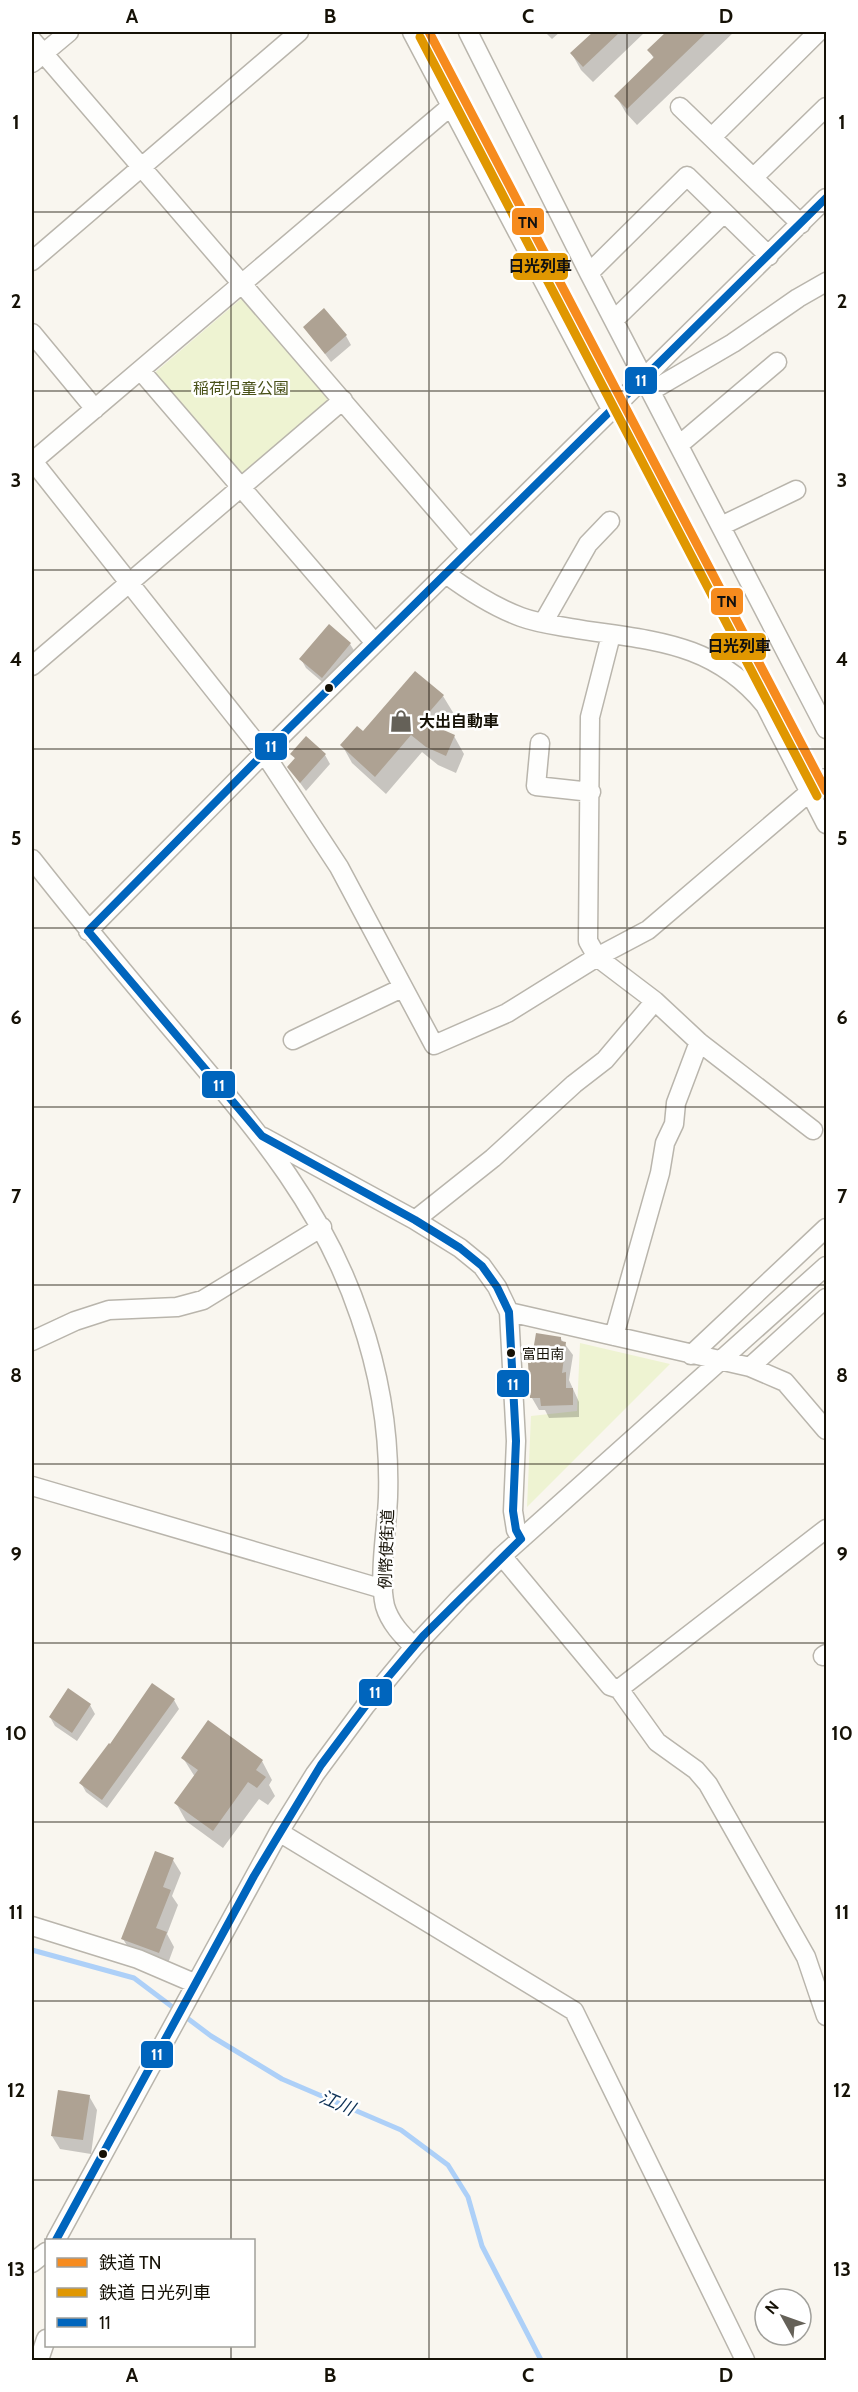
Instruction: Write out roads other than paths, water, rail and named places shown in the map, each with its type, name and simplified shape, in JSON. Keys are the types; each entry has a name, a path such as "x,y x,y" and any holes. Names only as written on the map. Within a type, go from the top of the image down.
{"street":[{"path":"69,32 35,52 141,167 471,549"},
{"path":"32,261 299,32"},
{"path":"412,32 611,409"},
{"path":"468,32 589,273 826,729"},
{"path":"712,137 818,32"},
{"path":"452,106 32,461 264,753 339,867 434,1045 507,1013 597,957 648,930 826,778"},
{"path":"680,107 801,224"},
{"path":"754,177 826,107"},
{"path":"589,273 687,176 769,256"},
{"path":"647,384 826,198"},
{"path":"614,320 724,213"},
{"path":"88,931 611,409 647,384 733,344 798,298 826,282"},
{"path":"32,333 95,409"},
{"path":"679,445 777,362"},
{"path":"141,371 375,643"},
{"path":"32,666 343,400"},
{"path":"721,526 796,490"},
{"path":"543,622 588,544 610,522"},
{"path":"446,574 494,605 522,618 660,642 694,652 722,664 739,677 765,705 826,824"},
{"path":"611,635 590,717 588,941 597,957 656,1001 699,1042 813,1130"},
{"path":"808,694 826,701"},
{"path":"540,743 536,786 591,792"},
{"name":"例幣使街道","path":"32,859 88,931 262,1136 322,1227 340,1263 360,1317 384,1402 388,1493 383,1589 390,1619 414,1647"},
{"path":"293,1040 402,988"},
{"path":"415,1220 493,1158 574,1084 605,1060 656,1001"},
{"path":"614,1336 660,1173 665,1143 674,1124 676,1103 699,1042"},
{"path":"262,1136 415,1220 460,1248 482,1266 497,1287 509,1312 516,1441 513,1511 516,1530 521,1539"},
{"path":"32,1341 75,1321 109,1311 177,1307 203,1300 322,1227"},
{"path":"691,1355 826,1228"},
{"path":"57,2239 194,1983 279,1832 337,1743 414,1647 502,1556 826,1266"},
{"path":"750,1367 826,1298"},
{"path":"509,1312 750,1367 785,1382 826,1430"},
{"path":"32,1486 383,1589"},
{"path":"619,1689 826,1529"},
{"path":"502,1556 610,1686 619,1689 657,1742 696,1770 708,1784 806,1957 826,2016"},
{"path":"279,1832 574,2012 745,2361"},
{"path":"32,1926 138,1959 194,1983"},
{"path":"39,2361 45,2342"}],"waterway":[{"name":"江川","path":"32,1950 134,1978 211,2036 282,2079 401,2130 448,2165 468,2197 482,2246 541,2360"}],"rail line":[{"name":"TN","path":"429,32 826,791"},
{"name":"日光列車","path":"420,37 817,796"}],"place":[{"name":"大出自動車","path":"401,721"},
{"name":"富田南","path":"511,1353"}],"park label":[{"name":"稲荷児童公園","path":"241,388"}]}
